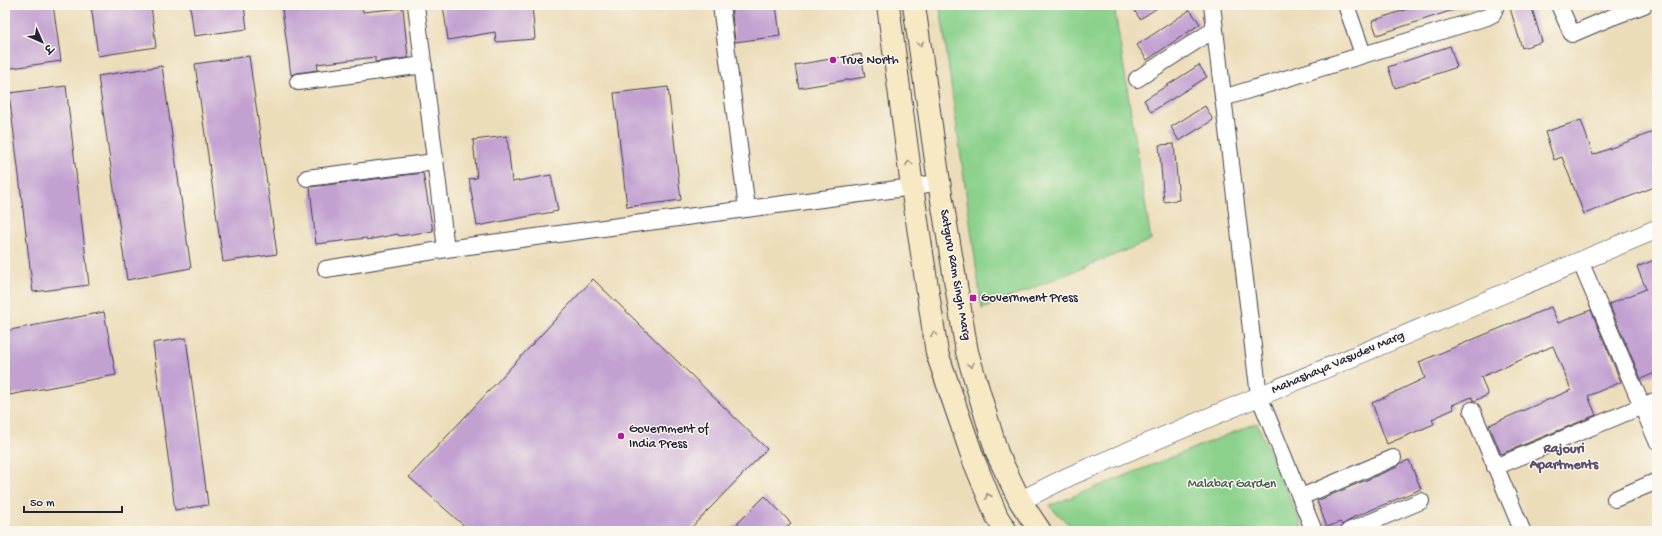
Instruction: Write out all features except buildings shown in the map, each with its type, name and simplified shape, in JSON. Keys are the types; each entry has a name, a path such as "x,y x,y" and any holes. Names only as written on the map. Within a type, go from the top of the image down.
{"main road":[{"path":"888,5 912,187 937,352 974,461 1001,524 1020,501"},
{"name":"Satguru Ram Singh Marg","path":"914,5 939,182 968,352 997,452 1020,501 1040,531"}],"street":[{"path":"416,5 446,249"},
{"path":"721,5 746,209"},
{"path":"1212,5 1259,396 1314,531"},
{"path":"1346,5 1363,54"},
{"path":"1223,98 1487,17 1493,14 1496,5"},
{"path":"1559,5 1572,34 1610,11 1644,5"},
{"path":"1137,79 1215,29"},
{"path":"298,82 424,65"},
{"path":"307,178 435,162"},
{"path":"326,269 446,249 912,187 939,182"},
{"name":"Mahashaya Vasudev Marg","path":"1020,501 1070,476 1657,229"},
{"path":"1580,261 1657,441"},
{"path":"1495,467 1657,400"},
{"path":"1472,410 1522,530"},
{"path":"1301,497 1393,458"},
{"path":"1615,499 1657,481"},
{"path":"1349,531 1421,501"}],"green space":[{"path":"940,5 1114,5 1151,240 982,309"},
{"name":"Malabar Garden","path":"1257,423 1304,531 1076,531 1049,506"}],"place":[{"name":"True North","path":"833,60"},
{"name":"Government Press","path":"973,298"},
{"name":"Government of India Press","path":"621,436"}],"district":[{"name":"Rajouri Apartments","path":"1564,458"}]}
